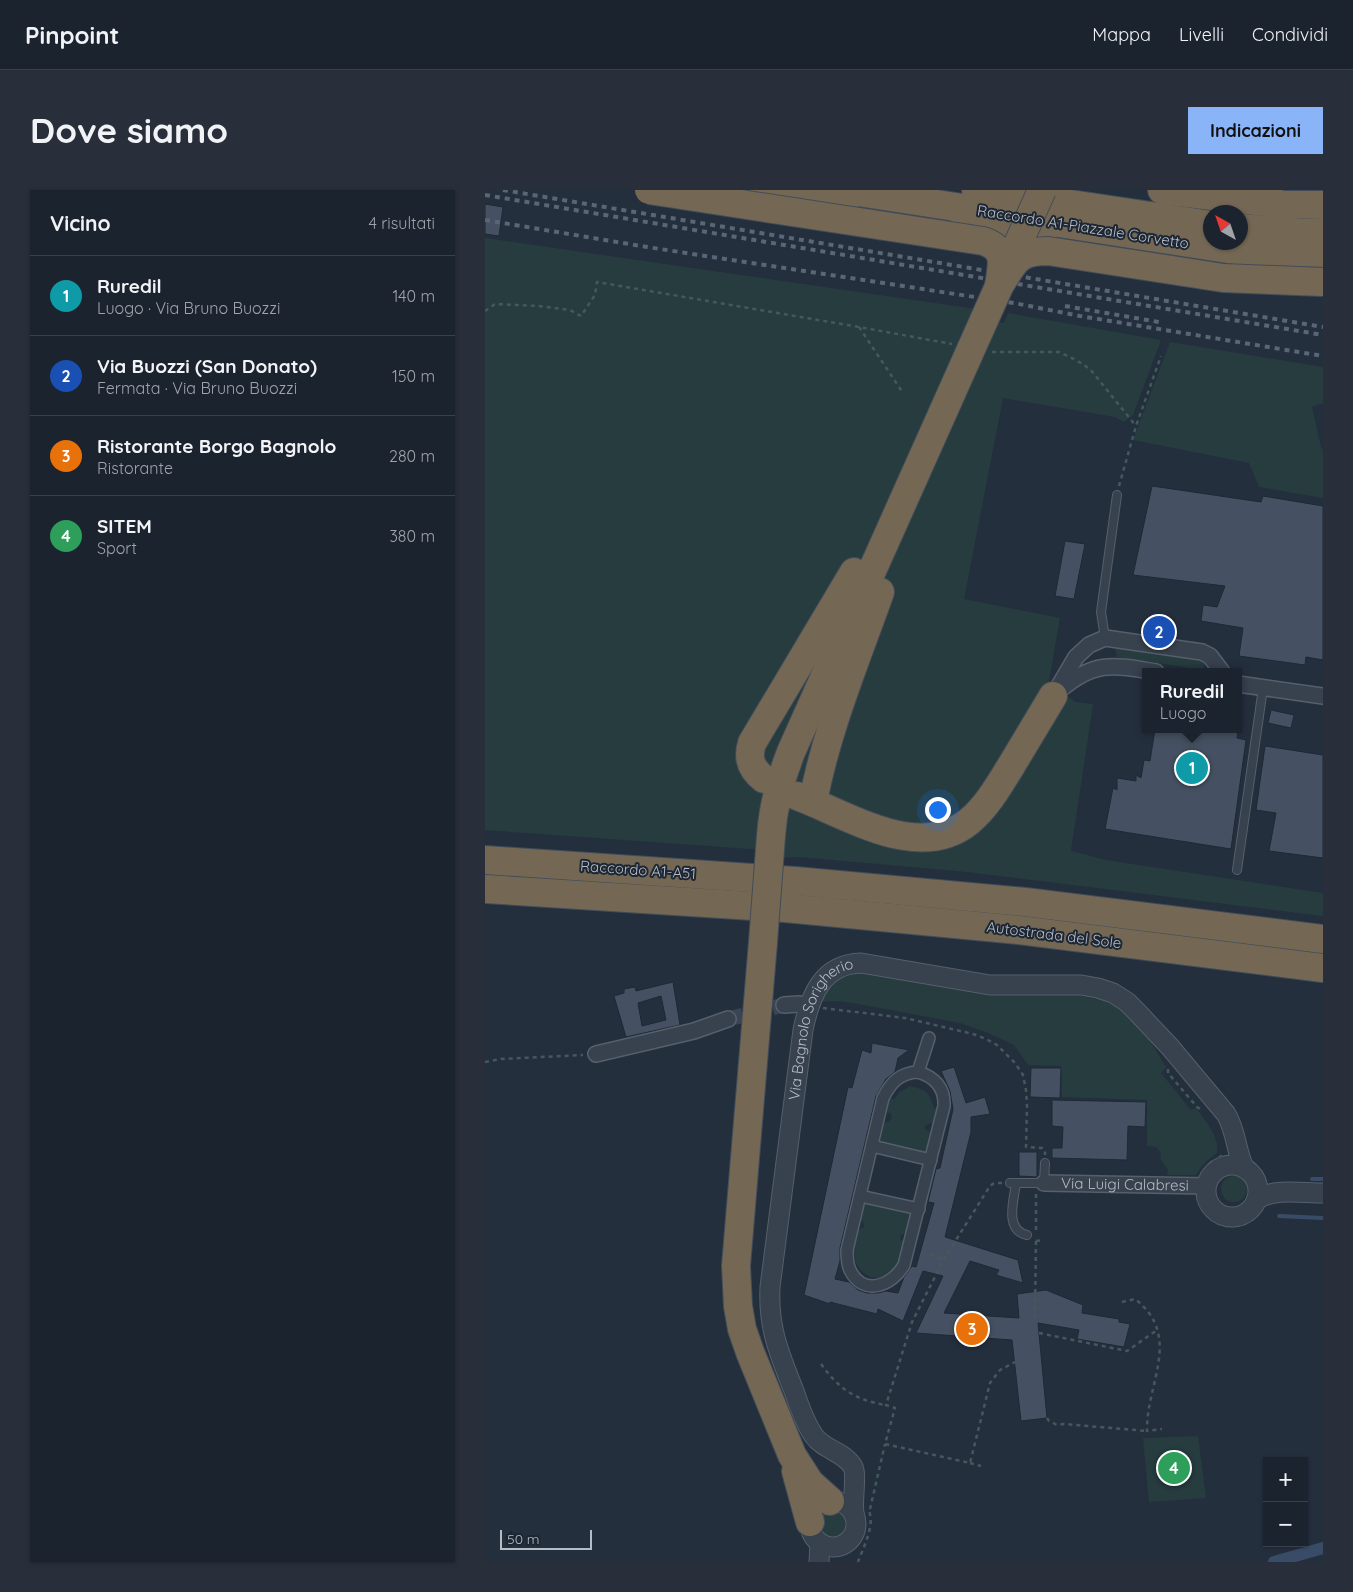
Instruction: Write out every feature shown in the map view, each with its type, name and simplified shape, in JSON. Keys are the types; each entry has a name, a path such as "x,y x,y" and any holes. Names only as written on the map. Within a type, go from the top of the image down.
{"highway":[{"path":"649,190 983,241 995,247 1001,255 1003,263 999,286"},
{"path":"747,190 1050,242 1210,264 1323,268"},
{"name":"Raccordo A1-Piazzale Corvetto","path":"845,190 1241,251 1323,253"},
{"name":"Raccordo A1-Piazzale Corvetto","path":"977,190 1203,224"},
{"path":"815,1532 792,1455 742,1329 736,1288 736,1266 773,817 779,785 791,752 1042,190"},
{"path":"1163,190 1219,193 1281,204 1323,205"},
{"path":"1248,229 1323,233"},
{"path":"999,286 1016,261 1026,253 1033,251 1048,251 1223,278 1323,282"},
{"path":"764,779 753,769 750,761 749,753 752,743 919,466"},
{"path":"919,466 904,521 818,771 802,798 868,826 902,836 926,838 942,836 970,822 984,807 997,789 1053,696"},
{"name":"Raccordo A1-A51","path":"485,860 790,880"},
{"name":"Autostrada del Sole","path":"790,880 1025,902 1323,939"},
{"name":"Raccordo A1-A51","path":"485,888 785,908"},
{"name":"Autostrada del Sole","path":"785,908 1019,930 1323,968"},
{"path":"792,1455 809,1483 832,1501"}],"street":[{"path":"1105,638 1102,650 1107,663 1142,670"},
{"path":"1053,696 1076,657 1089,645 1105,638 1202,652 1209,656 1211,666"},
{"path":"1053,696 1071,680 1089,671 1115,666"},
{"path":"1242,685 1323,696"},
{"name":"Via Bagnolo Sorigherio","path":"854,1477 855,1471 850,1462 819,1441 806,1422 777,1347 770,1314 770,1287 803,1030 809,1006 819,984 825,977 839,967 855,963 990,985 1081,985 1113,993 1127,1002 1170,1047 1225,1114 1230,1121 1231,1148 1258,1185"},
{"path":"784,1005 799,1004 809,1006"},
{"path":"596,1054 694,1031 728,1019"},
{"path":"918,1072 929,1038"},
{"path":"918,1072 932,1078 941,1088 944,1106 904,1265 901,1271 889,1282 877,1286 868,1285 854,1276 849,1269 847,1250 883,1098 889,1087 899,1076 918,1072"},
{"path":"872,1146 931,1160"},
{"path":"1231,1148 1231,1159 1203,1182 1209,1203 1222,1214 1239,1216 1252,1206 1258,1185"},
{"path":"1223,1166 1237,1165 1258,1185 1323,1193"},
{"name":"Via Luigi Calabresi","path":"1040,1183 1203,1182"},
{"path":"860,1196 919,1209"},
{"path":"819,1562 815,1532 815,1510 820,1505 832,1501 848,1490 854,1477"},
{"path":"854,1477 853,1499 862,1510"},
{"path":"832,1501 862,1510"},
{"path":"845,1562 862,1510"},
{"path":"815,1532 833,1547 846,1544 852,1538"}],"lane":[{"path":"1105,638 1101,612 1117,495"},
{"path":"1237,870 1263,688"},
{"path":"1027,1235 1017,1230 1013,1222 1013,1183 1040,1183 1045,1163"}],"path":[{"path":"485,311 495,304 539,306 570,310 581,316 595,295 597,282 953,344"},
{"path":"859,327 903,393"},
{"path":"990,352 1059,352 1076,360 1090,369 1136,426"},
{"path":"1117,495 1136,426 1161,356"},
{"path":"809,1006 905,1018 973,1034 997,1045 1015,1063 1023,1075 1026,1090 1026,1147 1044,1150 1045,1163"},
{"path":"1170,1047 1168,1072 1197,1107 1203,1110"},
{"path":"485,1062 501,1059 596,1054"},
{"path":"1203,1182 1207,1166 1231,1148"},
{"path":"886,1405 912,1322 944,1259 990,1186 994,1183 1013,1183"},
{"path":"1035,1317 1036,1241 1040,1183"},
{"path":"1036,1241 1044,1240"},
{"path":"930,1255 944,1259"},
{"path":"1122,1302 1135,1299 1145,1307 1153,1320 1161,1345 1149,1408 1147,1431"},
{"path":"1039,1333 1127,1352 1157,1330"},
{"path":"970,1463 990,1383 1000,1370 1015,1362"},
{"path":"821,1364 843,1389 873,1403 895,1408 885,1444 862,1510 871,1516 869,1532 858,1562"},
{"path":"1047,1418 1057,1426 1073,1425 1147,1431 1162,1429"},
{"path":"885,1444 981,1466"}],"green space":[{"path":"485,238 976,309 972,318 1004,323 1008,313 1161,340 1133,415 1124,422 1115,417 1003,398 964,599 1060,618 1049,681 1075,702 1093,704 1071,851 1106,860 1323,893 1323,916 967,872 799,857 778,858 778,851 485,830"},
{"path":"1170,342 1323,367 1323,404 1312,407 1323,450 1323,498 1259,487 1249,463 1133,440"},
{"path":"1120,645 1200,657 1204,663 1204,668 1191,668 1117,657 1115,647"},
{"path":"854,971 1079,994 1112,1004 1133,1019 1149,1039 1166,1067 1161,1073 1191,1110 1196,1108 1211,1129 1216,1140 1217,1153 1205,1163 1196,1175 1167,1175 1168,1170 1160,1158 1161,1153 1156,1147 1147,1146 1147,1100 1062,1097 1061,1066 1028,1065 1014,1045 988,1033 960,1023 853,1003 838,1001 819,1002 835,978"},
{"path":"910,1086 927,1092 934,1108 940,1110 936,1127 930,1123 924,1129 934,1134 928,1158 875,1145 881,1122 889,1122 892,1118 891,1114 883,1111 888,1098 894,1099 900,1092"},
{"path":"1234,1176 1243,1180 1247,1189 1243,1198 1234,1202 1225,1198 1221,1189 1225,1180"},
{"path":"862,1198 917,1210 911,1233 904,1233 900,1236 901,1240 908,1242 902,1266 897,1264 889,1274 883,1277 871,1277 861,1271 855,1254 849,1253 856,1230 864,1227 862,1221 857,1220"},
{"path":"1198,1436 1206,1498 1149,1502 1143,1438"},
{"path":"833,1510 843,1514 847,1524 843,1534 833,1538 823,1534 819,1524 823,1514"}],"building":[{"path":"485,204 503,207 499,236 485,234"},
{"path":"1152,486 1261,502 1263,496 1323,506 1323,660 1306,657 1305,665 1239,656 1243,628 1201,621 1203,605 1217,607 1225,586 1133,575"},
{"path":"1065,541 1085,544 1074,599 1055,596"},
{"path":"1271,710 1294,715 1291,728 1268,723"},
{"path":"1154,733 1238,733 1237,738 1246,740 1231,849 1105,829 1113,788 1117,790 1117,778 1136,781 1136,775 1141,778 1144,760 1150,761"},
{"path":"1265,746 1323,755 1323,858 1269,851 1276,813 1256,810"},
{"path":"673,982 680,1025 626,1037 614,996 624,993 624,989 635,987 636,991","holes":["661,996 666,1020 642,1026 638,1003"]},
{"path":"872,1043 909,1050 898,1058 895,1072 886,1079 876,1096 840,1248 840,1261 835,1279 849,1282 858,1290 867,1293 886,1291 898,1293 904,1277 912,1266 916,1267 934,1203 928,1202 936,1169 940,1168 953,1109 950,1091 941,1071 954,1067 966,1103 985,1097 990,1114 971,1117 971,1132 945,1237 1018,1260 1023,1283 996,1275 999,1270 970,1261 944,1313 1019,1318 1017,1294 1046,1290 1083,1305 1082,1313 1119,1319 1119,1322 1130,1324 1124,1347 1077,1339 1079,1330 1038,1323 1047,1418 1021,1421 1012,1340 916,1333 943,1276 923,1271 903,1321 878,1309 877,1314 830,1302 830,1304 804,1295 848,1087 852,1088 862,1050 871,1053"},
{"path":"1031,1068 1061,1068 1060,1098 1030,1097"},
{"path":"1052,1100 1146,1102 1145,1127 1128,1126 1127,1160 1052,1158 1052,1148 1062,1148 1063,1127 1052,1126"},
{"path":"1019,1152 1037,1152 1037,1177 1019,1176"}],"waterway":[{"path":"1312,1179 1323,1179"},
{"path":"1279,1216 1323,1218"},
{"path":"1274,1562 1323,1548"}],"tunnel":[{"path":"728,1019 784,1005"}],"railway":[{"path":"503,190 1323,327"},
{"path":"485,195 1323,335"},
{"path":"485,220 647,247 1014,303 1080,316 1323,356"},
{"path":"1065,306 1159,322"}],"place":[{"name":"Via Buozzi (San Donato)","path":"1159,632"},
{"name":"Ruredil","path":"1192,768"},
{"name":"Ristorante Borgo Bagnolo","path":"972,1329"},
{"name":"SITEM","path":"1174,1468"}]}
